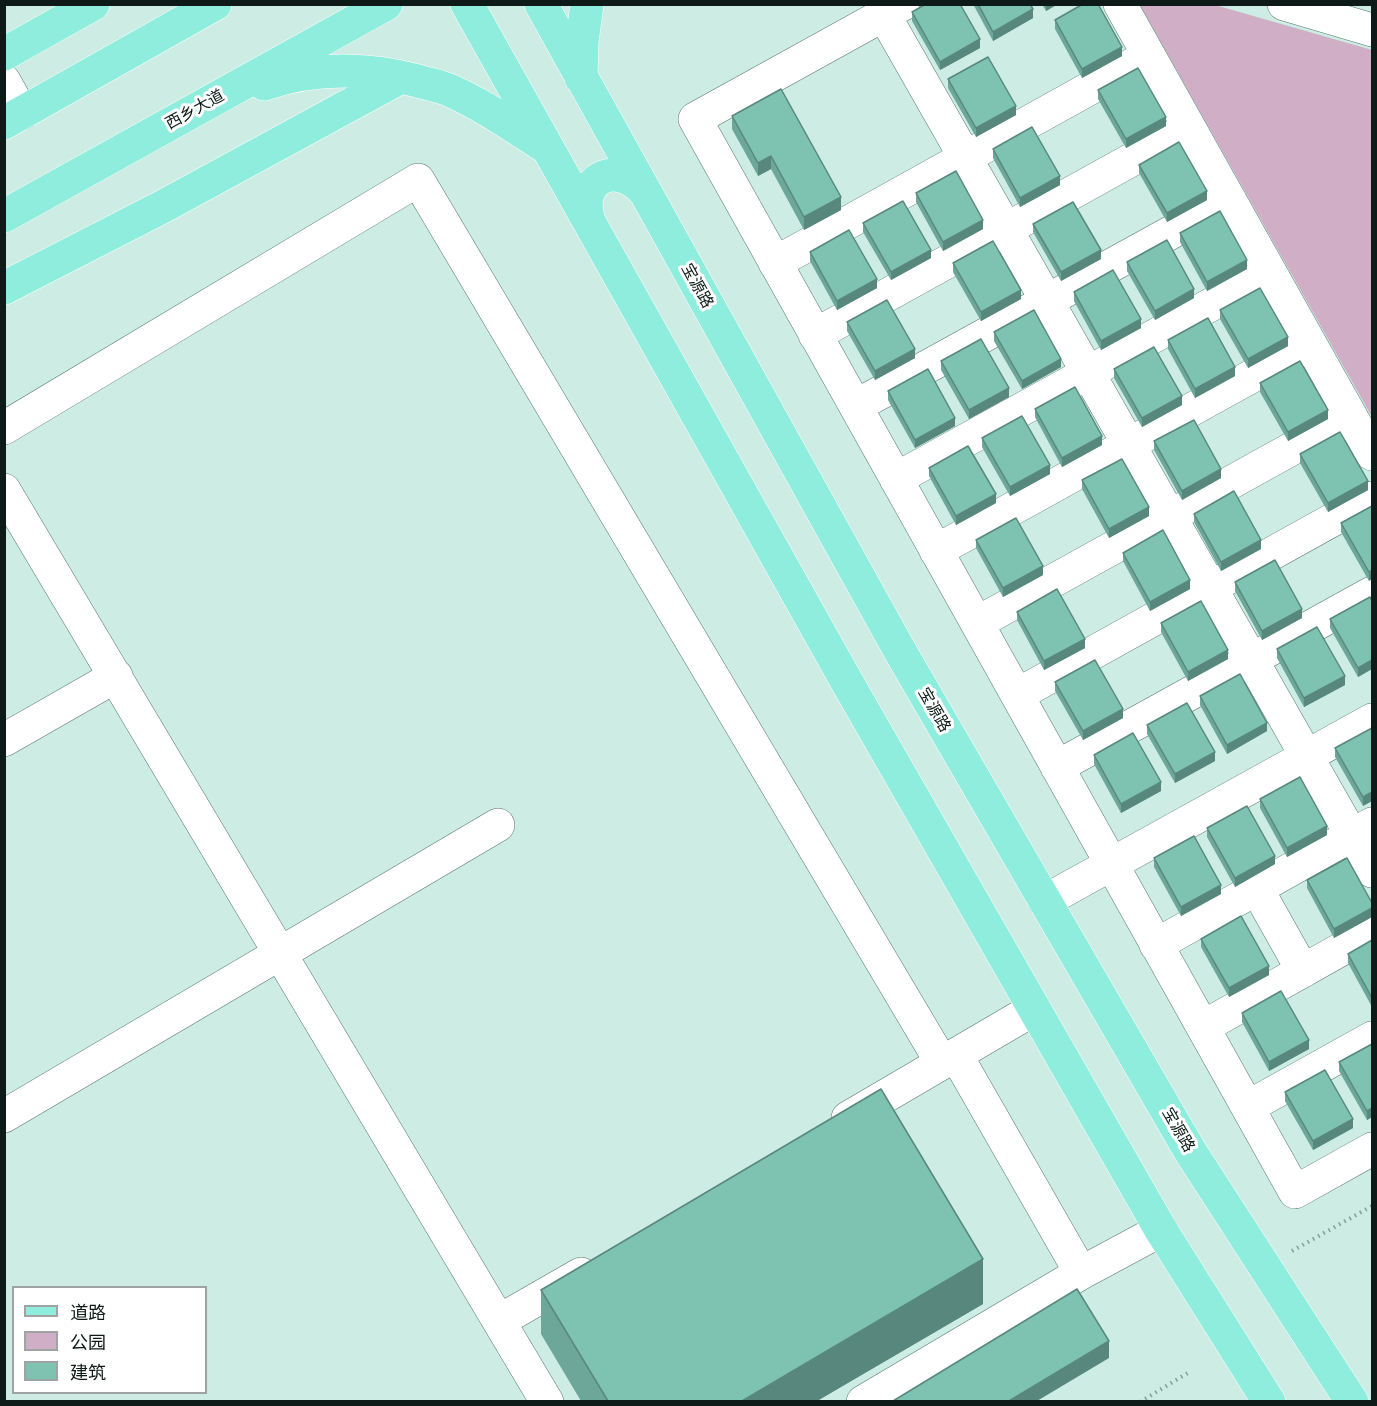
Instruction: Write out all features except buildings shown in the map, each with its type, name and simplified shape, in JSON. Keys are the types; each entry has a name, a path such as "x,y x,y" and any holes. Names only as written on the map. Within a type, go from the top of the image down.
{"main road":[{"path":"4,54 93,4"},
{"path":"150,41 186,4"},
{"path":"10,117 215,4"},
{"name":"西乡大道","path":"17,209 386,4"},
{"path":"467,4 841,672 1034,1009 1161,1230 1269,1401"},
{"name":"宝源路","path":"541,4 894,641 1190,1151 1352,1401"},
{"path":"581,78 582,42 587,4"},
{"path":"206,103 280,79 325,71 366,71 401,76 447,89 491,111 549,149"},
{"path":"4,288 162,207 401,76"},
{"path":"589,222 585,203 588,191 594,182 603,177 613,174 632,178 645,192"}],"street":[{"path":"1120,4 1372,454"},
{"path":"1284,4 1372,30"},
{"path":"1372,871 1362,830 1307,757 965,158 893,10 695,119 1295,1192 1372,1149"},
{"path":"775,263 1148,56"},
{"path":"4,81 10,117"},
{"path":"816,335 1189,128"},
{"path":"4,428 418,180 949,1059 1081,1273"},
{"path":"856,406 1230,200"},
{"path":"4,231 17,209"},
{"path":"896,478 1270,272"},
{"path":"936,551 1310,344"},
{"path":"977,623 1351,416"},
{"path":"4,489 547,1401"},
{"path":"1017,695 1372,498"},
{"path":"1057,767 1372,592"},
{"path":"4,740 116,676"},
{"path":"1045,901 1372,720"},
{"path":"4,1116 498,825"},
{"path":"1156,945 1362,830"},
{"path":"1257,889 1303,971"},
{"path":"1203,1027 1372,932"},
{"path":"820,1134 1034,1009"},
{"path":"1248,1107 1372,1038"},
{"path":"863,1401 1081,1273 1161,1230"},
{"path":"499,1321 603,1261"}],"path":[{"path":"1264,1266 1372,1206"},
{"path":"1140,1401 1191,1371"}],"green space":[{"path":"1140,5 1215,5 1372,50 1372,417"}]}
